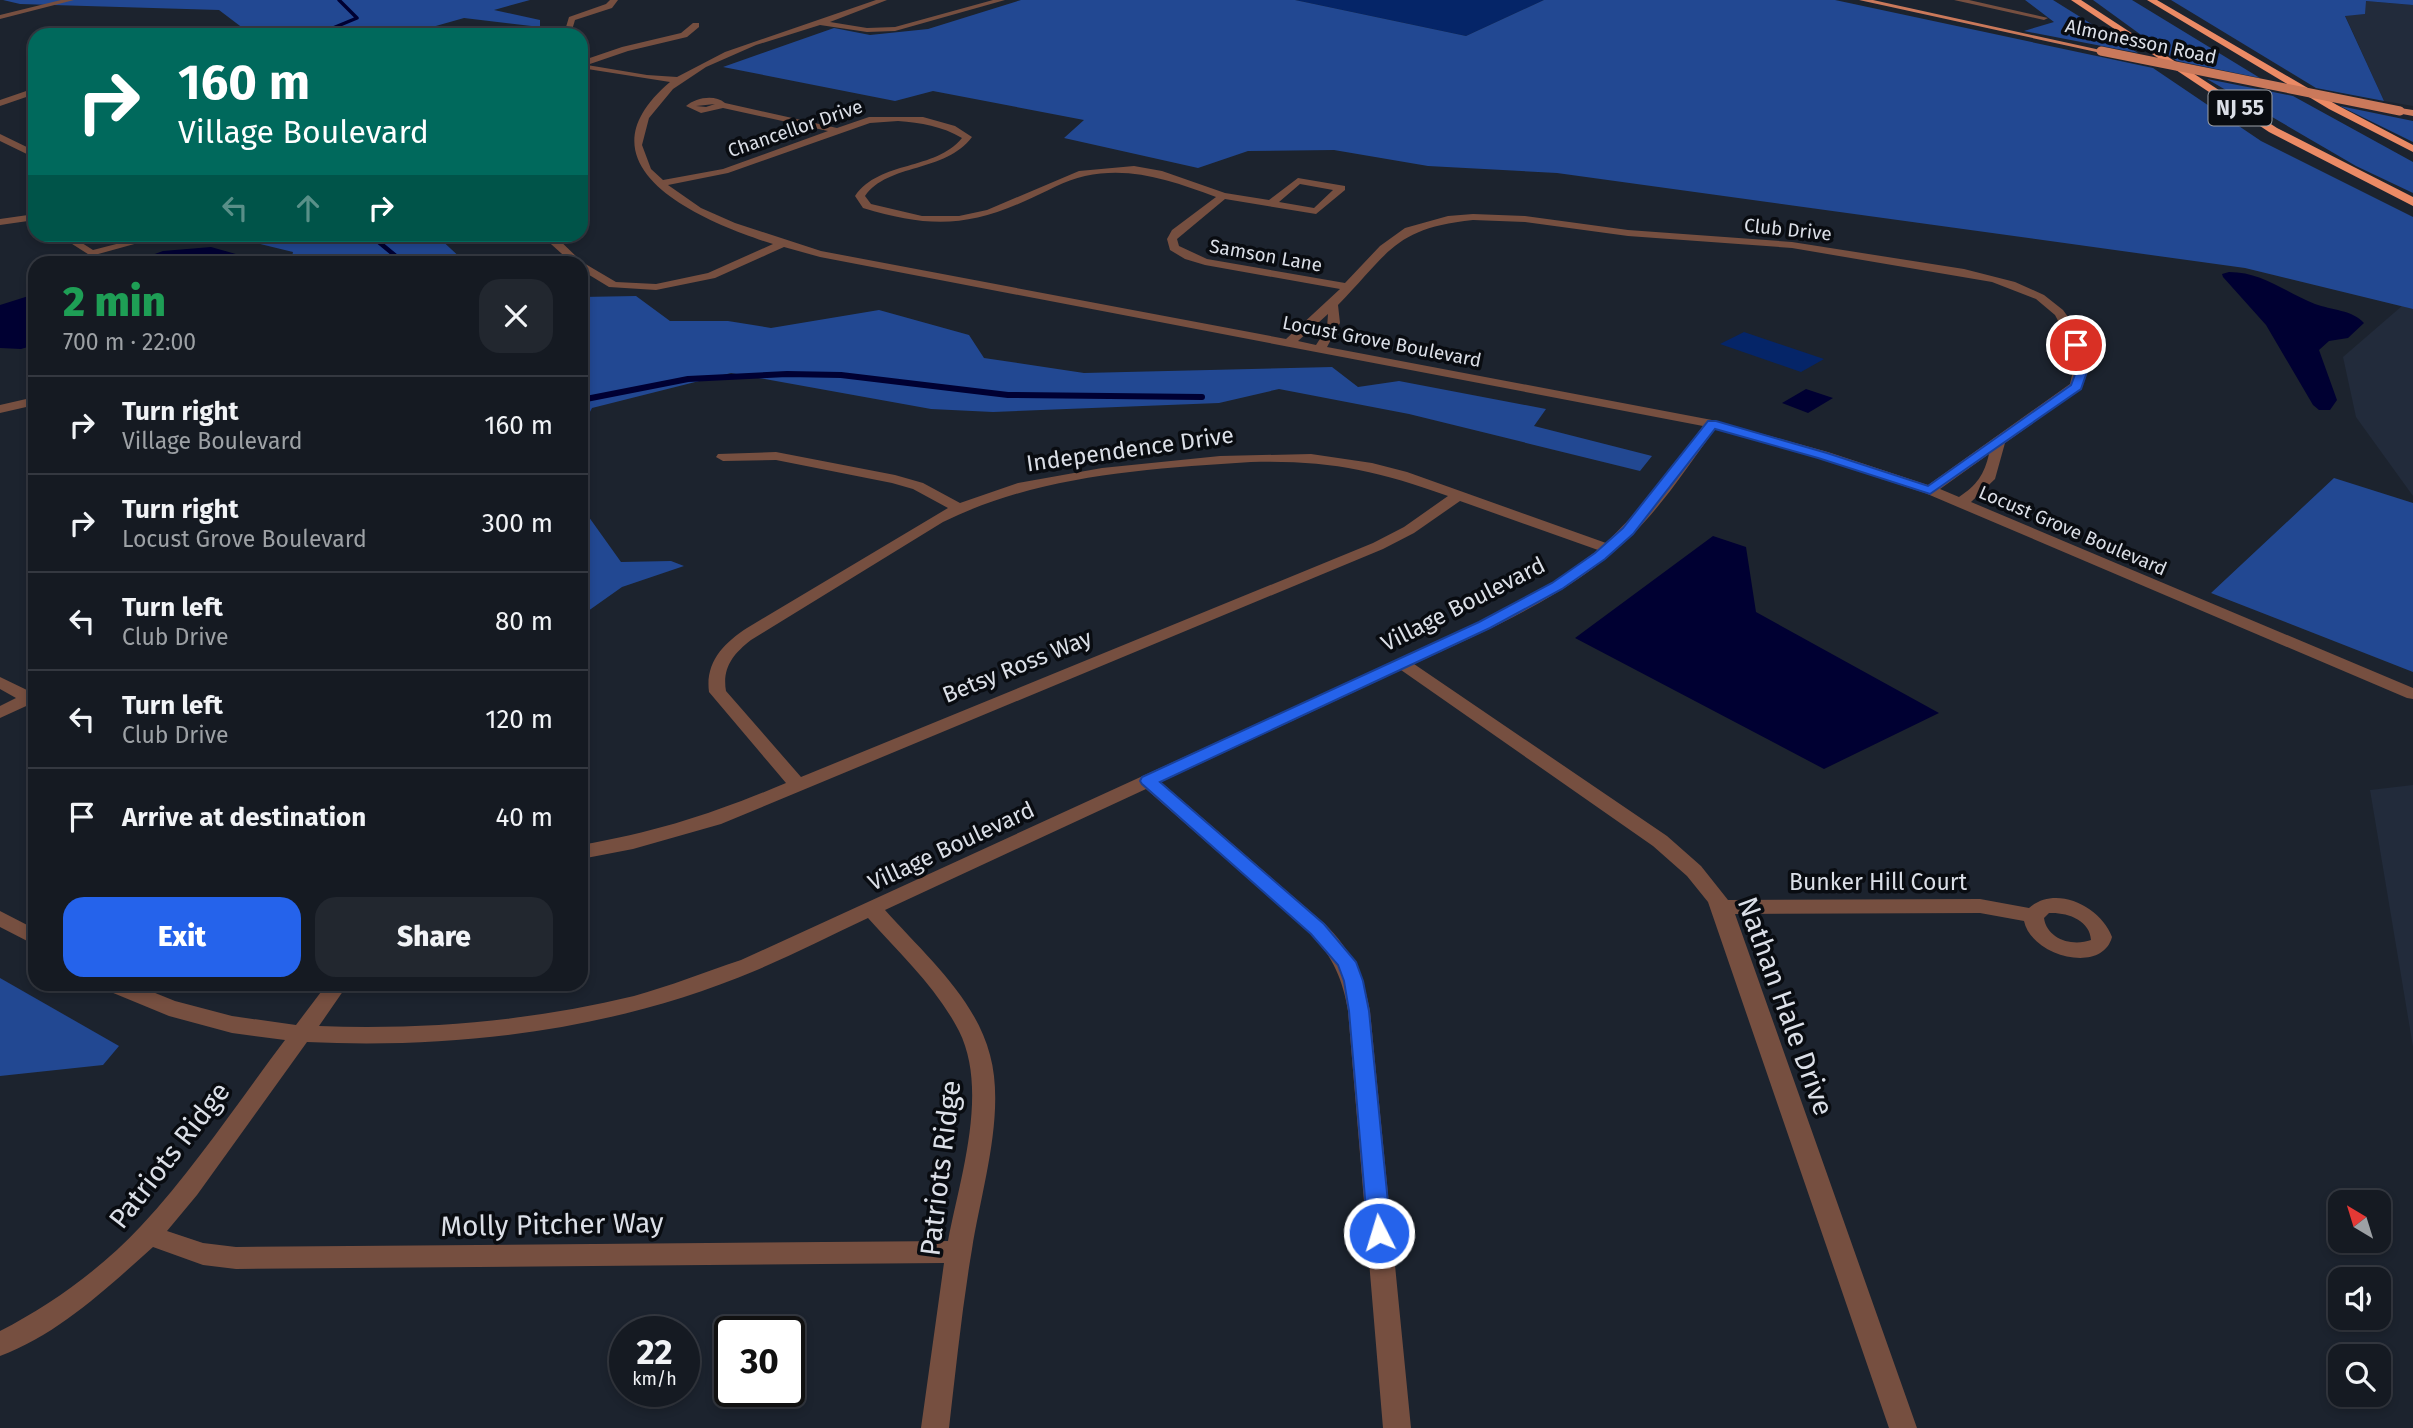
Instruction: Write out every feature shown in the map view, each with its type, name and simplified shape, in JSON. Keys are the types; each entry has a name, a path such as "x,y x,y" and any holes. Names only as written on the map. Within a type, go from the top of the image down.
{"highway":[{"name":"NJ 55","path":"2076,0 2273,130 2413,202"},
{"name":"NJ 55","path":"2151,0 2323,101 2413,149"}],"main road":[{"name":"Almonesson Road","path":"1863,0 2413,113"}],"street":[{"path":"0,17 71,0"},
{"path":"569,28 572,19 608,6 614,0"},
{"name":"Locust Grove Boulevard","path":"883,0 736,51 678,80 648,112 639,127 637,143 643,163 660,184 685,205 782,244 820,254 1712,424 1823,455 1960,503 2413,694"},
{"path":"820,22 867,30 895,29 1001,0"},
{"path":"1958,0 1978,2 2044,18"},
{"path":"588,62 625,49 684,35 696,25"},
{"path":"588,66 647,78 678,80"},
{"path":"0,103 28,94"},
{"path":"722,105 834,130"},
{"name":"Chancellor Drive","path":"660,184 725,170 869,120 898,118 923,120 965,134 966,141 957,149 876,181 860,193 861,200 871,207 922,219 959,219 985,214 1072,176 1109,169 1150,171 1223,196 1271,204 1316,211 1341,188 1298,180 1271,204"},
{"path":"0,137 28,151"},
{"name":"Samson Lane","path":"1223,196 1176,232 1172,239 1174,248 1205,262 1347,287"},
{"path":"0,222 28,218"},
{"name":"Club Drive","path":"1289,343 1332,304 1392,242 1409,230 1440,221 1480,218 1793,245 1986,277 2027,291 2054,305 2070,328 2083,369 2076,386 1930,491"},
{"path":"74,242 91,253 133,243 131,242"},
{"path":"555,242 570,256"},
{"path":"588,270 613,285 656,287 711,276 782,244"},
{"path":"1320,349 1335,329 1337,317 1332,304"},
{"path":"0,409 28,403"},
{"name":"Village Boulevard","path":"128,991 188,1014 300,1034 448,1034 542,1023 633,1004 748,965 1148,781 1538,597 1608,549 1641,517 1712,424"},
{"path":"1960,503 1990,480 1999,443"},
{"path":"723,457 776,456 895,479 918,486 959,508"},
{"name":"Independence Drive","path":"797,785 722,699 716,681 722,660 734,645 754,631 959,508 1018,487 1078,474 1261,456 1304,457 1375,467 1608,549"},
{"name":"Betsy Ross Way","path":"588,851 640,842 697,826 1378,546 1409,530 1459,495"},
{"name":"Nathan Hale Drive","path":"1401,663 1665,846 1699,876 1722,907 1903,1428"},
{"path":"0,682 28,695"},
{"path":"0,713 28,699"},
{"path":"1148,781 1318,929 1335,946 1350,970 1359,1011 1397,1428"},
{"name":"Bunker Hill Court","path":"1722,907 1980,906 2033,916"},
{"name":"Patriots Ridge","path":"872,909 956,1008 979,1054 983,1075 982,1112 959,1252 936,1428"},
{"path":"0,918 28,935"},
{"path":"300,1034 333,991"},
{"name":"Patriots Ridge","path":"0,1344 29,1329 88,1289 149,1235 188,1188 300,1034"},
{"name":"Molly Pitcher Way","path":"149,1235 204,1254 236,1258 959,1252"}],"shaded area":[{"path":"3,0 530,0 494,10 540,20 540,27 464,18 429,28 243,28 219,10 20,4"},
{"path":"1021,0 1295,0 1466,36 1544,0 1835,0 2153,68 2261,141 2413,217 2413,309 2245,268 1557,173 1428,166 1334,150 1248,151 1198,168 1064,138 1084,120 933,91 895,101 723,67 834,28 870,35 928,29"},
{"path":"1295,0 1544,0 1466,36"},
{"path":"2025,0 2053,0 2138,53 2024,31 2054,22"},
{"path":"2093,0 2132,0 2260,78 2177,61"},
{"path":"2171,0 2413,0 2413,5 2366,1 2365,14 2345,16 2384,101 2316,88"},
{"path":"2365,1 2413,5 2413,106 2384,101 2345,15 2365,14"},
{"path":"2207,79 2293,96 2413,162 2413,193 2356,166"},
{"path":"2340,106 2413,121 2413,142"},
{"path":"252,242 444,242 459,256 292,256 293,252"},
{"path":"211,247 243,256 149,256 163,251"},
{"path":"2229,272 2263,279 2315,304 2354,315 2364,323 2348,338 2329,341 2319,350 2337,400 2330,410 2319,410 2313,405 2266,325 2223,277 2222,274"},
{"path":"28,296 28,347 0,348 0,305"},
{"path":"636,296 670,321 728,321 771,328 879,310 969,335 984,358 1084,373 1332,367 1358,387 1399,381 1546,409 1534,426 1652,456 1640,471 1409,414 1279,389 1219,403 993,412 931,409 731,373 592,408 588,416 588,297"},
{"path":"2402,306 2413,309 2413,496 2356,417 2343,357"},
{"path":"1744,332 1824,359 1801,372 1720,344"},
{"path":"1806,389 1833,398 1808,413 1782,403"},
{"path":"2334,478 2413,503 2413,672 2211,593"},
{"path":"588,516 621,562 671,561 684,566 622,587 588,611"},
{"path":"1713,536 1746,547 1756,612 1939,713 1824,769 1575,638"},
{"path":"2413,785 2413,1047 2370,790"},
{"path":"0,978 119,1046 103,1065 0,1076"}],"waterway":[{"path":"333,28 357,18 339,0"},
{"path":"379,242 396,256"},
{"path":"588,399 688,379 787,374 841,375 1008,395 1202,397"}],"route":[{"path":"1379,1233 1359,1011 1354,981 1346,962 1318,929 1148,781 1485,625 1557,586 1600,556 1628,531 1712,424 1823,455 1930,491 2076,386 2083,369 2076,345"}]}
